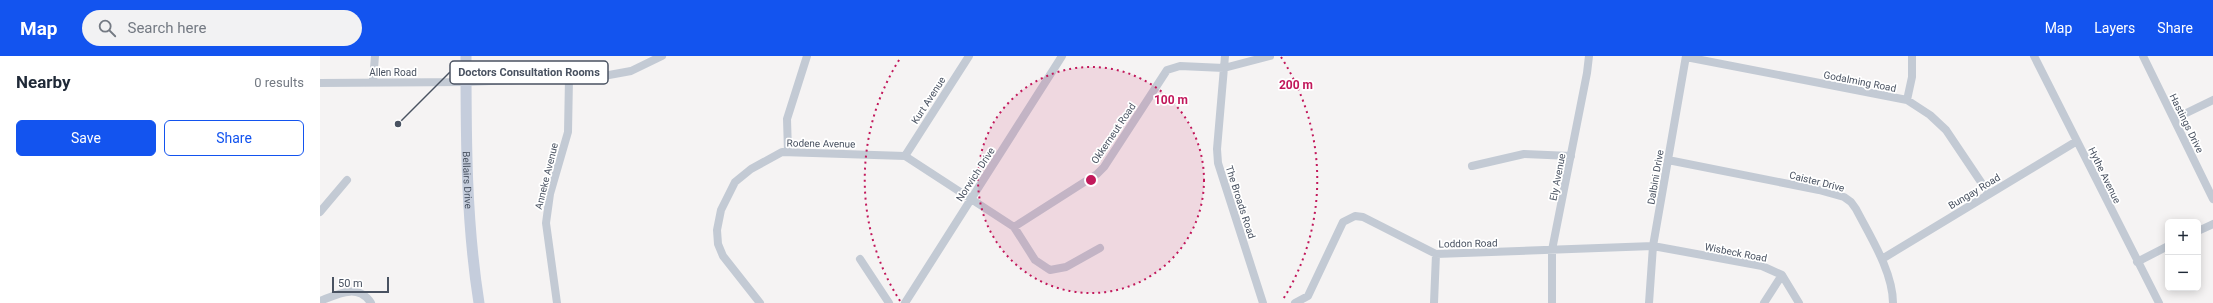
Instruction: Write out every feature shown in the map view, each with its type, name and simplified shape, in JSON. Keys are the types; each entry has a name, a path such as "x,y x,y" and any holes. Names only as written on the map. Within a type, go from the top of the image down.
{"street":[{"path":"373,81 375,56"},
{"name":"Bellairs Drive","path":"466,56 466,163 470,235 479,303"},
{"path":"466,82 618,75 631,71 662,56"},
{"path":"788,152 787,119 807,56"},
{"name":"Kurt Avenue","path":"905,156 969,56"},
{"name":"Norwich Drive","path":"905,303 1062,56"},
{"name":"The Broads Road","path":"1225,56 1217,149 1218,163 1263,303"},
{"name":"Okkerneut Road","path":"1014,227 1097,174 1104,167 1167,70 1180,66 1224,68 1270,56"},
{"name":"Ely Avenue","path":"1552,303 1552,250 1587,73 1589,56"},
{"name":"Godalming Road","path":"1686,56 1907,100 1930,116 1946,130 1989,194"},
{"name":"Dalbini Drive","path":"1649,303 1653,246 1686,56"},
{"path":"1907,100 1912,77 1912,56"},
{"name":"Hythe Avenue","path":"2034,56 2158,303"},
{"name":"Hastings Drive","path":"2143,56 2213,199"},
{"name":"Anneke Avenue","path":"557,303 546,223 550,194 568,132 569,78"},
{"name":"Allen Road","path":"320,83 373,81 466,82"},
{"path":"2174,119 2213,100"},
{"name":"Bungay Road","path":"1882,259 2077,141"},
{"name":"Rodene Avenue","path":"760,303 723,256 718,244 717,230 726,197 735,182 772,156 788,152 905,156"},
{"path":"1472,166 1524,154 1571,156"},
{"path":"905,156 1014,227 1035,260 1050,270 1066,267 1100,248"},
{"name":"Caister Drive","path":"1668,160 1819,190 1844,197 1851,202 1856,209 1882,259 1891,290 1893,303"},
{"path":"320,212 347,180"},
{"name":"Loddon Road","path":"1295,303 1308,296 1338,229 1348,218 1355,216 1363,217 1436,254 1653,246"},
{"path":"2201,230 2213,224"},
{"name":"Wisbeck Road","path":"1653,246 1762,266 1782,275"},
{"path":"2137,262 2165,248"},
{"path":"1434,303 1436,254"},
{"path":"860,259 889,303"},
{"path":"1764,303 1782,275 1799,303"},
{"path":"320,301 354,291 364,294 371,303"}],"place":[{"name":"Doctors Consultation Rooms","path":"398,124"}]}
